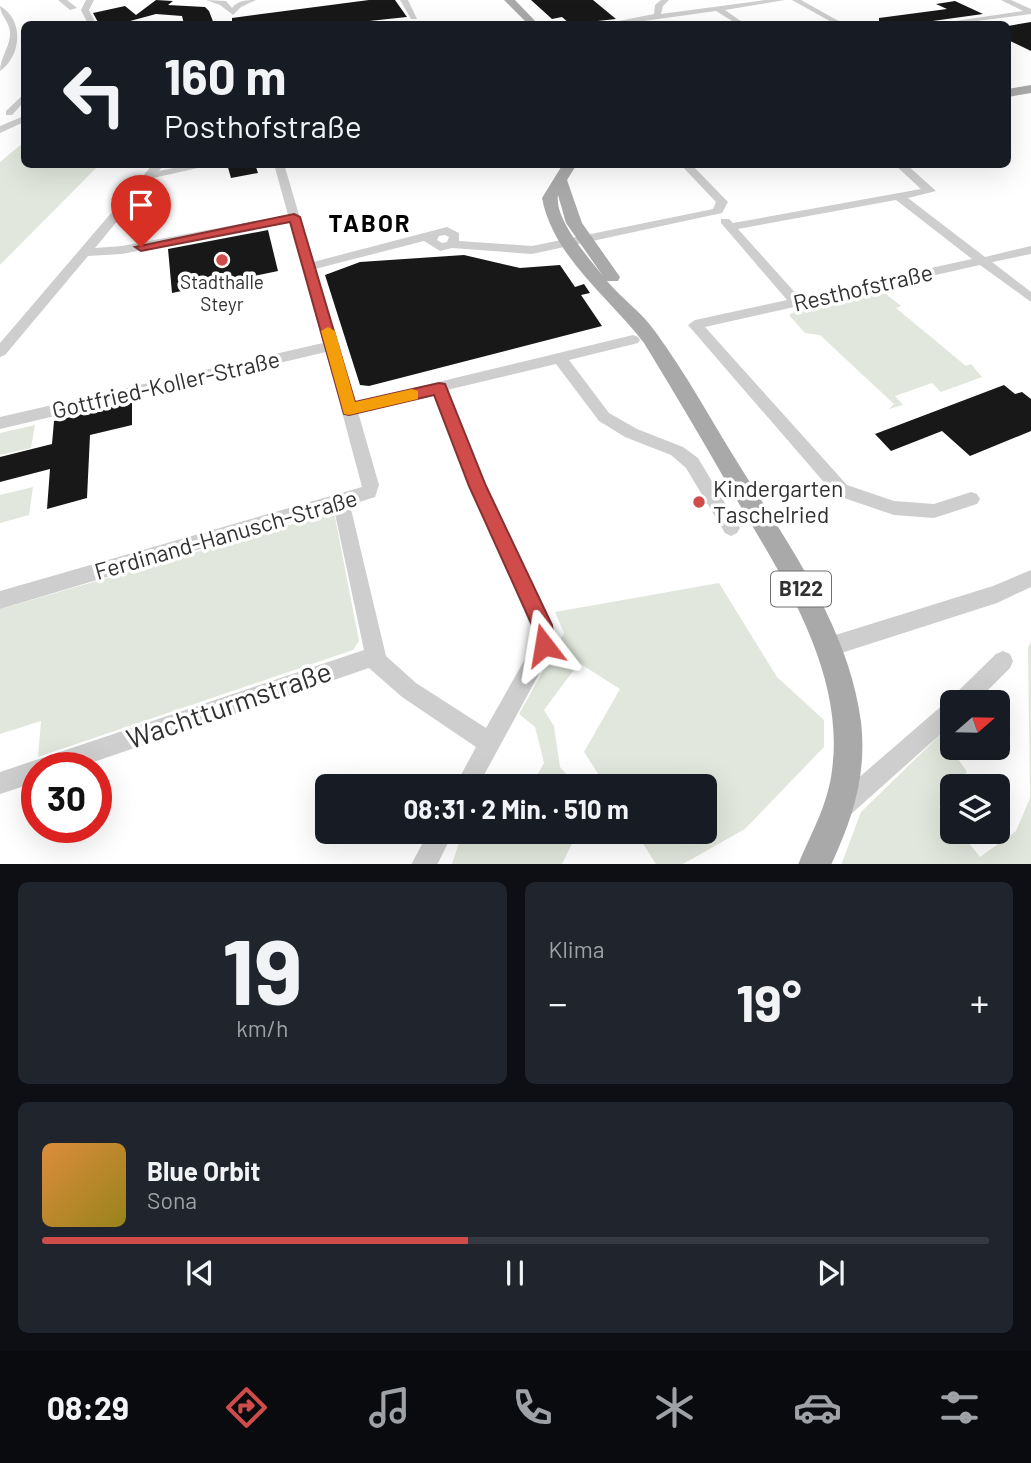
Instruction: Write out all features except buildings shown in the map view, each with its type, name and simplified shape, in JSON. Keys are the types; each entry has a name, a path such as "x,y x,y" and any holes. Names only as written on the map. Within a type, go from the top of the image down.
{"main road":[{"path":"509,0 531,21"},
{"path":"1011,92 1031,89"},
{"name":"B122","path":"568,168 561,181 577,241 603,288 627,308 642,339 797,581 829,647 840,678 846,713 848,754 840,809 814,864"}],"street":[{"path":"62,0 73,8"},
{"path":"90,0 85,10 90,21"},
{"path":"210,0 223,4 233,13 236,21"},
{"path":"233,13 235,0"},
{"path":"233,13 238,5 252,0"},
{"path":"404,0 414,17"},
{"path":"657,14 659,5 666,0"},
{"path":"642,21 657,14 674,15 781,0"},
{"path":"796,0 834,21"},
{"path":"1005,0 1030,11"},
{"path":"0,8 12,23 14,43 0,68"},
{"path":"718,9 736,21"},
{"path":"960,21 1030,11"},
{"path":"0,46 21,42"},
{"path":"9,113 21,100"},
{"path":"5,128 21,110"},
{"path":"5,128 21,120"},
{"path":"0,352 156,170 174,168"},
{"name":"Ferdinand-Hanusch-Straße","path":"0,600 365,495 371,485 280,168"},
{"path":"689,168 722,202 718,211"},
{"path":"899,198 930,189 904,168"},
{"path":"730,227 892,196 899,198 1031,298"},
{"path":"718,211 797,303"},
{"path":"309,267 431,240 440,247 453,240 524,251 718,211"},
{"path":"86,252 122,250 294,217"},
{"name":"Resthofstraße","path":"971,499 934,511 894,508 841,490 695,325 1031,250"},
{"path":"349,410 642,339"},
{"name":"Gottfried-Koller-Straße","path":"0,424 332,346"},
{"path":"559,357 604,417 631,433 677,451 692,463 731,528"},
{"path":"439,388 478,486 545,636 544,645 472,774"},
{"path":"341,502 374,656 384,671 489,743"},
{"path":"829,647 997,594 1031,578"},
{"name":"Wachtturmstraße","path":"91,752 374,656"},
{"path":"973,690 1003,661"},
{"path":"840,809 940,721"},
{"path":"0,783 21,776"},
{"path":"423,864 435,844"}],"shaded area":[{"path":"21,144 21,168 96,168 0,265 0,162"},
{"path":"882,291 901,306 896,308 966,366 971,364 982,377 941,392 932,383 895,396 903,405 889,409 894,404 820,335 805,333 789,315 799,309"},
{"path":"35,425 31,448 0,455 0,433"},
{"path":"33,487 29,515 0,523 0,495"},
{"path":"334,512 359,641 353,650 53,752 38,752 41,721 0,734 0,609"},
{"path":"719,583 777,677 824,720 824,747 745,829 683,864 656,864 643,844 717,844 717,774 598,774 584,752 620,689 579,663 544,710 554,726 560,767 566,774 538,774 544,763 535,727 519,714 564,633 555,612"},
{"path":"1031,642 1031,864 841,864 861,812 940,735 940,760 959,760 967,772 940,774 940,844 970,844 980,857 998,844 1010,844 1010,835 1016,831 1030,798 1028,647"},
{"path":"459,844 572,844 562,864 452,864"}],"slow traffic":[{"path":"328,331 349,410 412,395"}],"place":[{"name":"Stadthalle Steyr","path":"222,260"},
{"name":"Kindergarten Taschelried","path":"699,502"}],"district":[{"name":"TABOR","path":"370,224"}],"route":[{"path":"141,247 294,217 349,410 439,388 478,486 542,625 544,645"}]}
